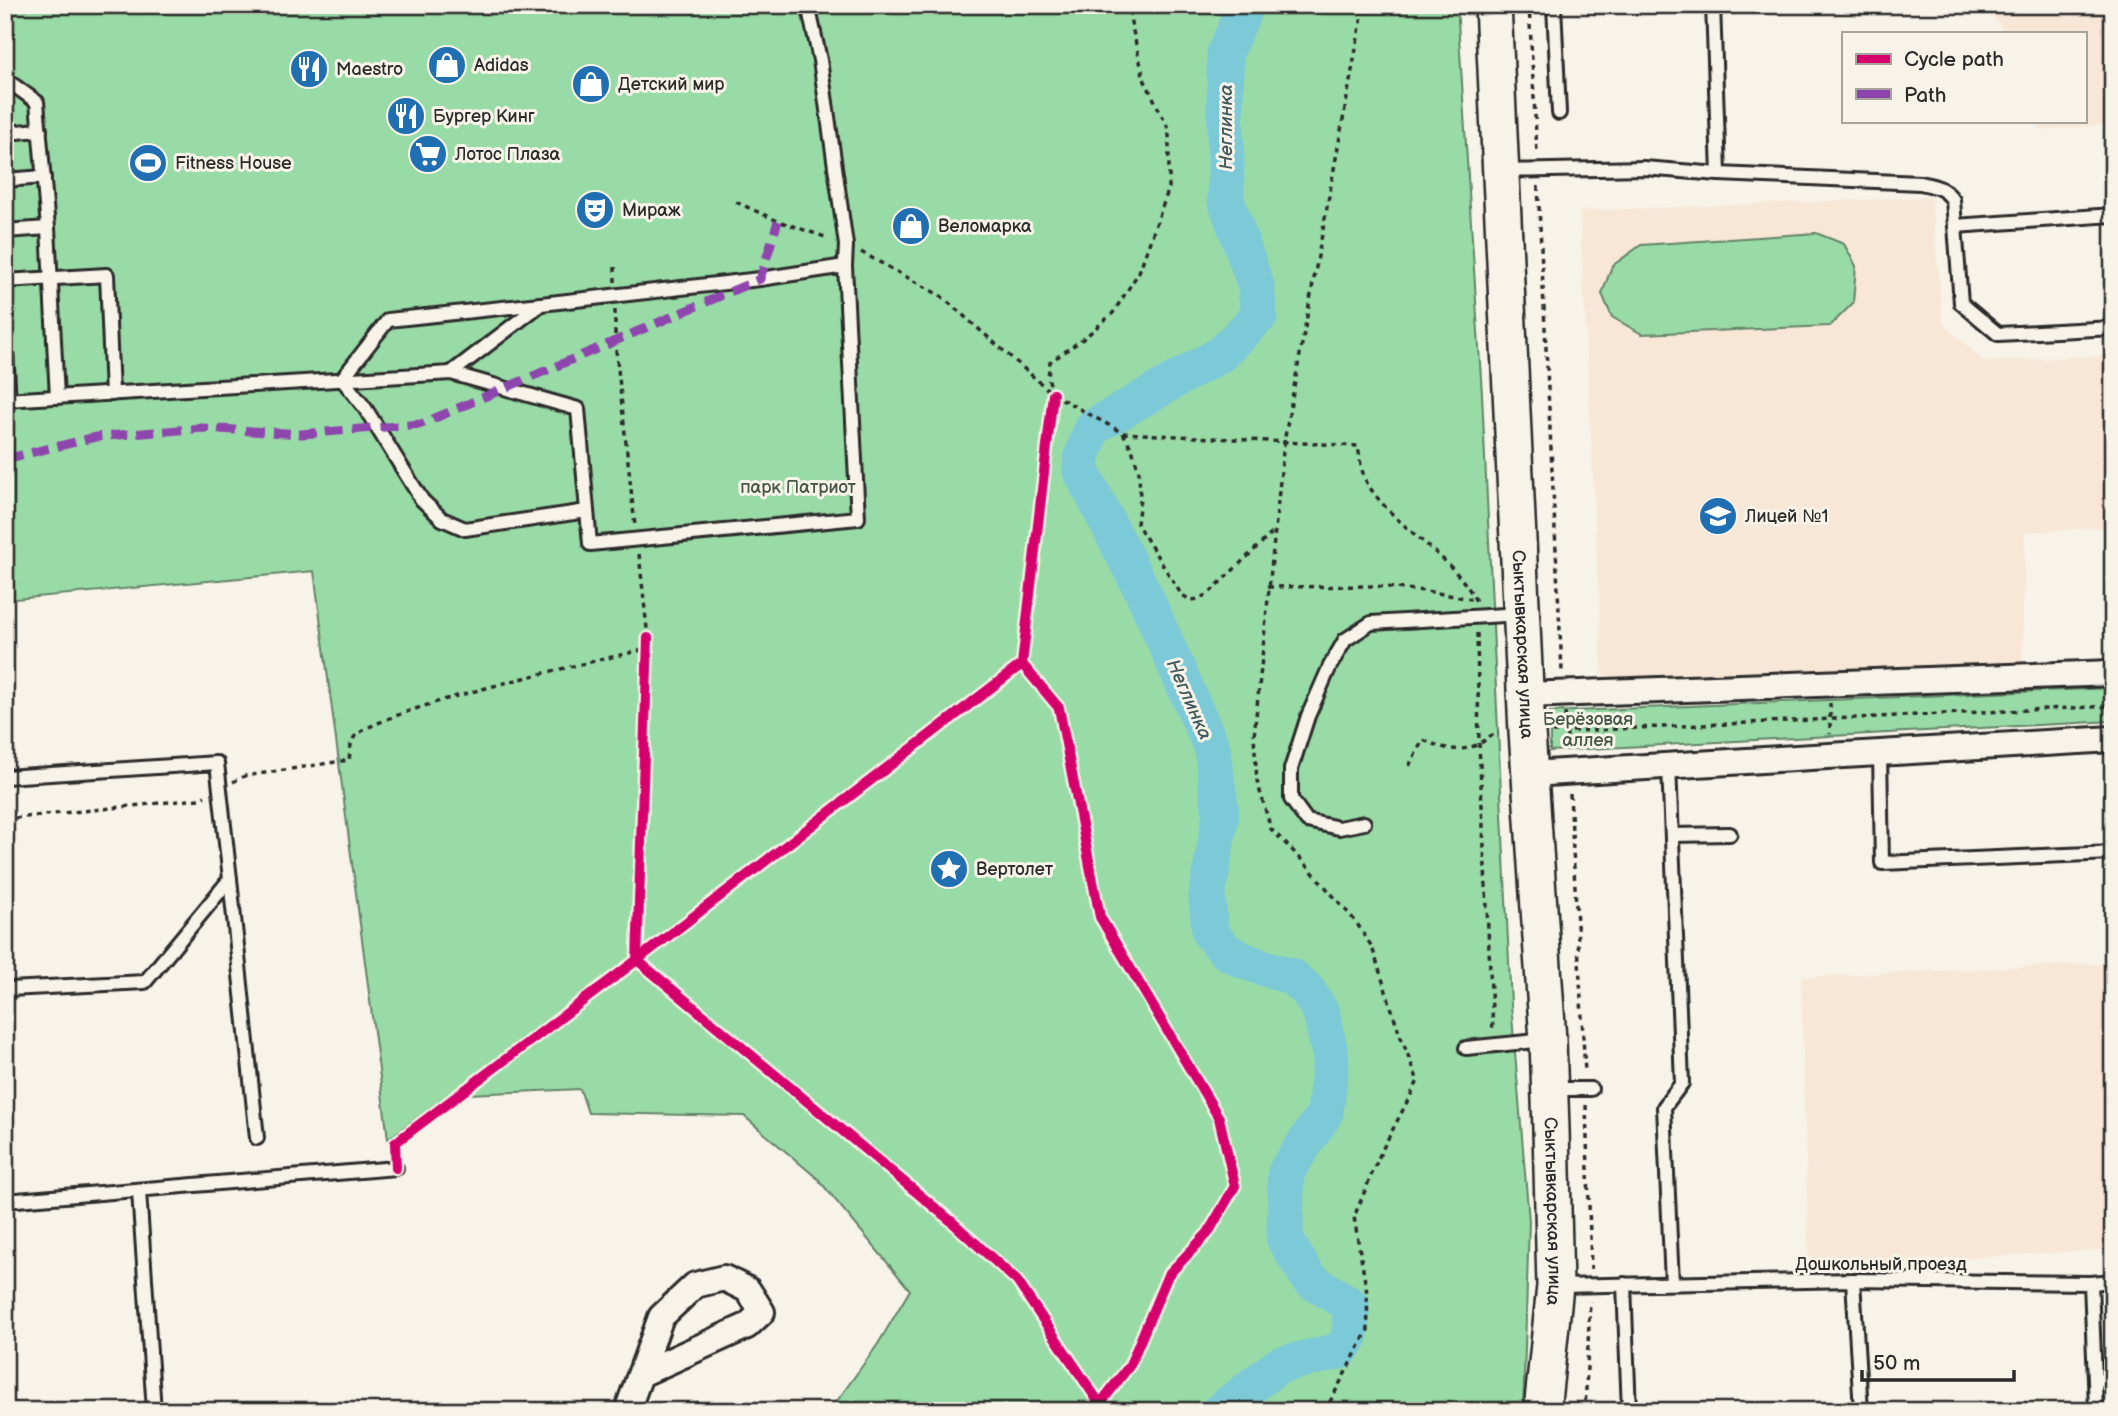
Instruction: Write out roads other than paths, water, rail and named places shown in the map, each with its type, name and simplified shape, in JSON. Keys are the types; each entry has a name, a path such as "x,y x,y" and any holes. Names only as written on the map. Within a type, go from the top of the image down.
{"street":[{"name":"Сыктывкарская улица","path":"1493,5 1525,695 1548,1040 1555,1286 1542,1411"},
{"path":"1525,695 2113,673"},
{"path":"1530,774 2113,739"},
{"path":"628,1411 661,1317 695,1285 723,1278 748,1290 762,1312 747,1326 641,1374"}],"lane":[{"path":"5,336 7,400 451,373 579,409 590,544 858,518 846,245 820,60 808,5"},
{"path":"1553,5 1559,113"},
{"path":"1713,5 1720,174"},
{"path":"6,80 37,102 48,228 57,397"},
{"path":"5,133 40,130"},
{"path":"1500,171 1644,168 1920,183 1938,187 1946,191 1953,200 1961,303 1998,334 2113,328"},
{"path":"5,180 44,177"},
{"path":"1955,226 2113,215"},
{"path":"5,231 48,228"},
{"path":"342,379 388,320 615,296 845,267"},
{"path":"5,281 107,275 112,394"},
{"path":"451,373 541,304"},
{"path":"342,379 365,408 422,500 442,519 465,529 587,511"},
{"path":"1364,823 1339,828 1307,821 1291,799 1292,768 1308,716 1330,666 1345,640 1371,623 1521,614"},
{"path":"1880,753 1882,863 2113,853"},
{"path":"5,777 217,763 257,1139"},
{"path":"1669,766 1682,1083 1664,1107 1672,1283"},
{"path":"1672,835 1730,834"},
{"path":"5,986 9,989 145,982 230,879"},
{"path":"1466,1048 1548,1040"},
{"path":"1562,1089 1591,1089"},
{"path":"5,1201 396,1168"},
{"path":"139,1191 154,1411"},
{"path":"1853,1280 1861,1411"},
{"name":"Дошкольный проезд","path":"1555,1286 1853,1280 2113,1281"},
{"path":"2091,1283 2096,1411"},
{"path":"1625,1284 1629,1411"},
{"path":"2095,1381 2113,1380"}],"waterway":[{"name":"Неглинка","path":"1220,1411 1279,1365 1340,1351 1350,1337 1351,1305 1310,1280 1285,1240 1286,1172 1325,1113 1331,1058 1321,1012 1307,990 1292,977 1244,961 1226,951 1210,933 1207,896 1221,814 1212,748 1144,594 1081,471 1082,457 1093,427 1221,354 1259,316 1256,286 1226,200 1225,53 1246,5"}],"place":[{"name":"Adidas","path":"447,65"},
{"name":"Maestro","path":"309,69"},
{"name":"Детский мир","path":"591,84"},
{"name":"Бургер Кинг","path":"406,116"},
{"name":"Лотос Плаза","path":"428,154"},
{"name":"Fitness House","path":"148,163"},
{"name":"Мираж","path":"595,210"},
{"name":"Веломарка","path":"911,226"},
{"name":"Лицей №1","path":"1718,516"},
{"name":"Вертолет","path":"949,869"}],"park label":[{"name":"парк Патриот","path":"798,487"},
{"name":"Берёзовая аллея","path":"1588,729"}]}
